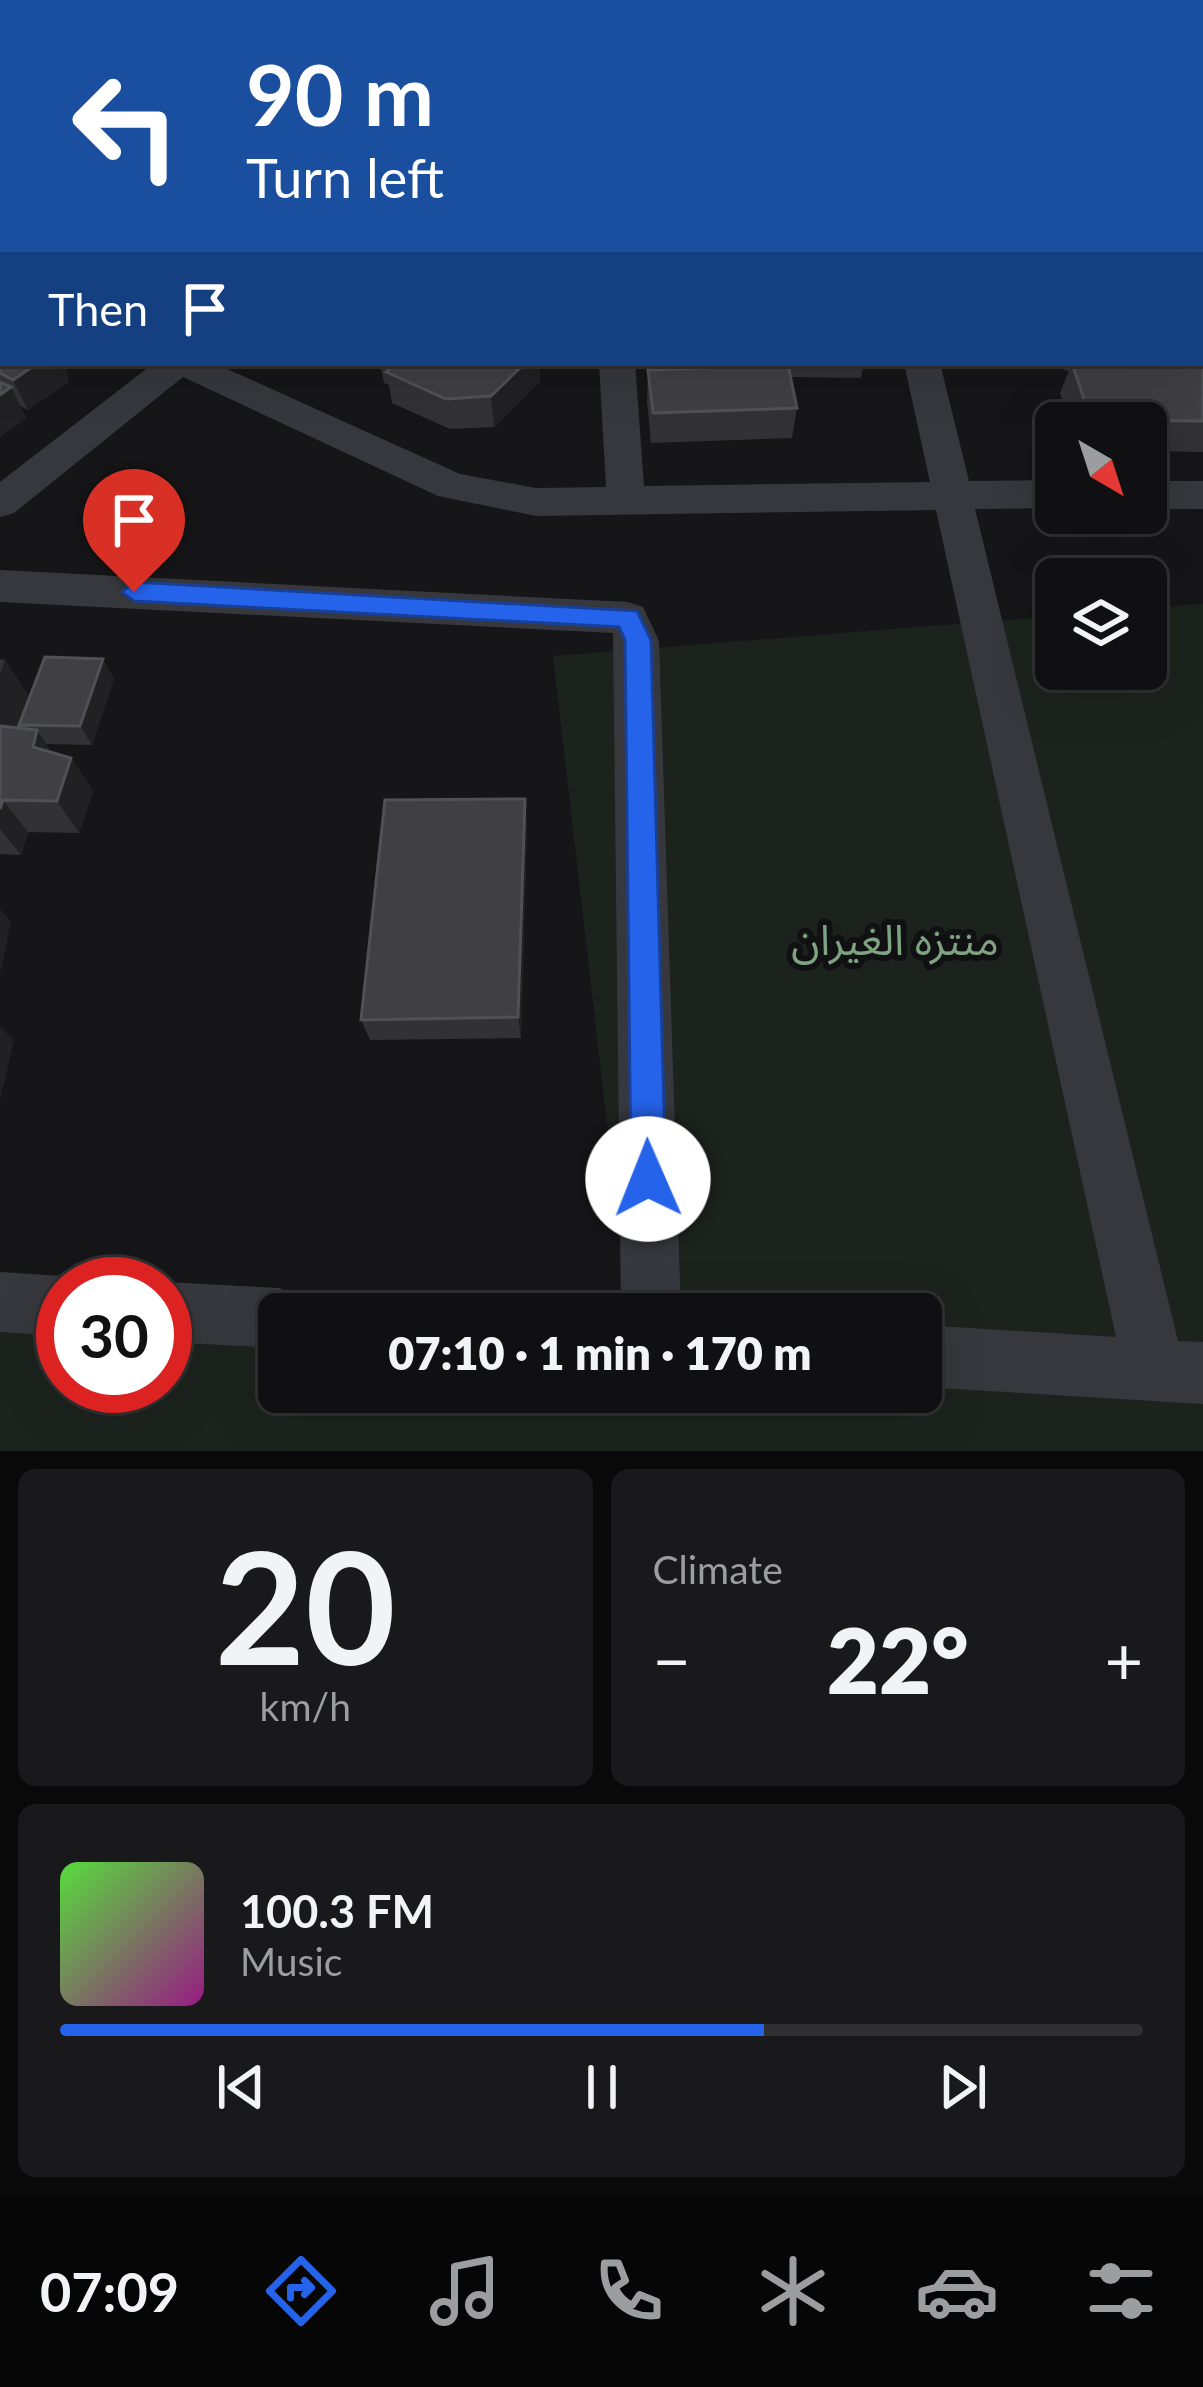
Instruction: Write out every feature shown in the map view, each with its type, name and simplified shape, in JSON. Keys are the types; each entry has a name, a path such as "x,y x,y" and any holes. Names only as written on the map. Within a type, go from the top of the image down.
{"street":[{"path":"0,503 176,366"},
{"path":"187,366 452,486 536,502 1035,494"},
{"path":"617,366 626,502"},
{"path":"923,366 1179,1371 942,1357"},
{"path":"1167,495 1203,495"},
{"path":"0,586 628,618 638,640 651,1293"},
{"path":"0,1302 36,1304"},
{"path":"192,1313 258,1317"}],"green space":[{"name":"منتزه الغيران","path":"1203,604 1203,1451 0,1451 0,1297 36,1298 36,1413 192,1413 192,1303 258,1305 258,1413 942,1413 942,1293 627,1293 553,656 1035,618 1035,690 1167,690 1167,607"}],"building":[{"path":"0,366 34,366 13,380 0,373"},
{"path":"393,366 522,366 491,396 446,399 386,372"},
{"path":"788,366 797,408 653,413 648,370"},
{"path":"1073,366 1203,366 1203,421 1167,421 1167,402 1085,402"},
{"path":"45,657 103,659 80,726 19,725"},
{"path":"0,726 37,730 33,747 71,758 57,801 3,800 0,809"},
{"path":"525,799 518,1017 361,1020 385,800"}],"route":[{"path":"134,592 628,618 638,640 648,1179"}]}
